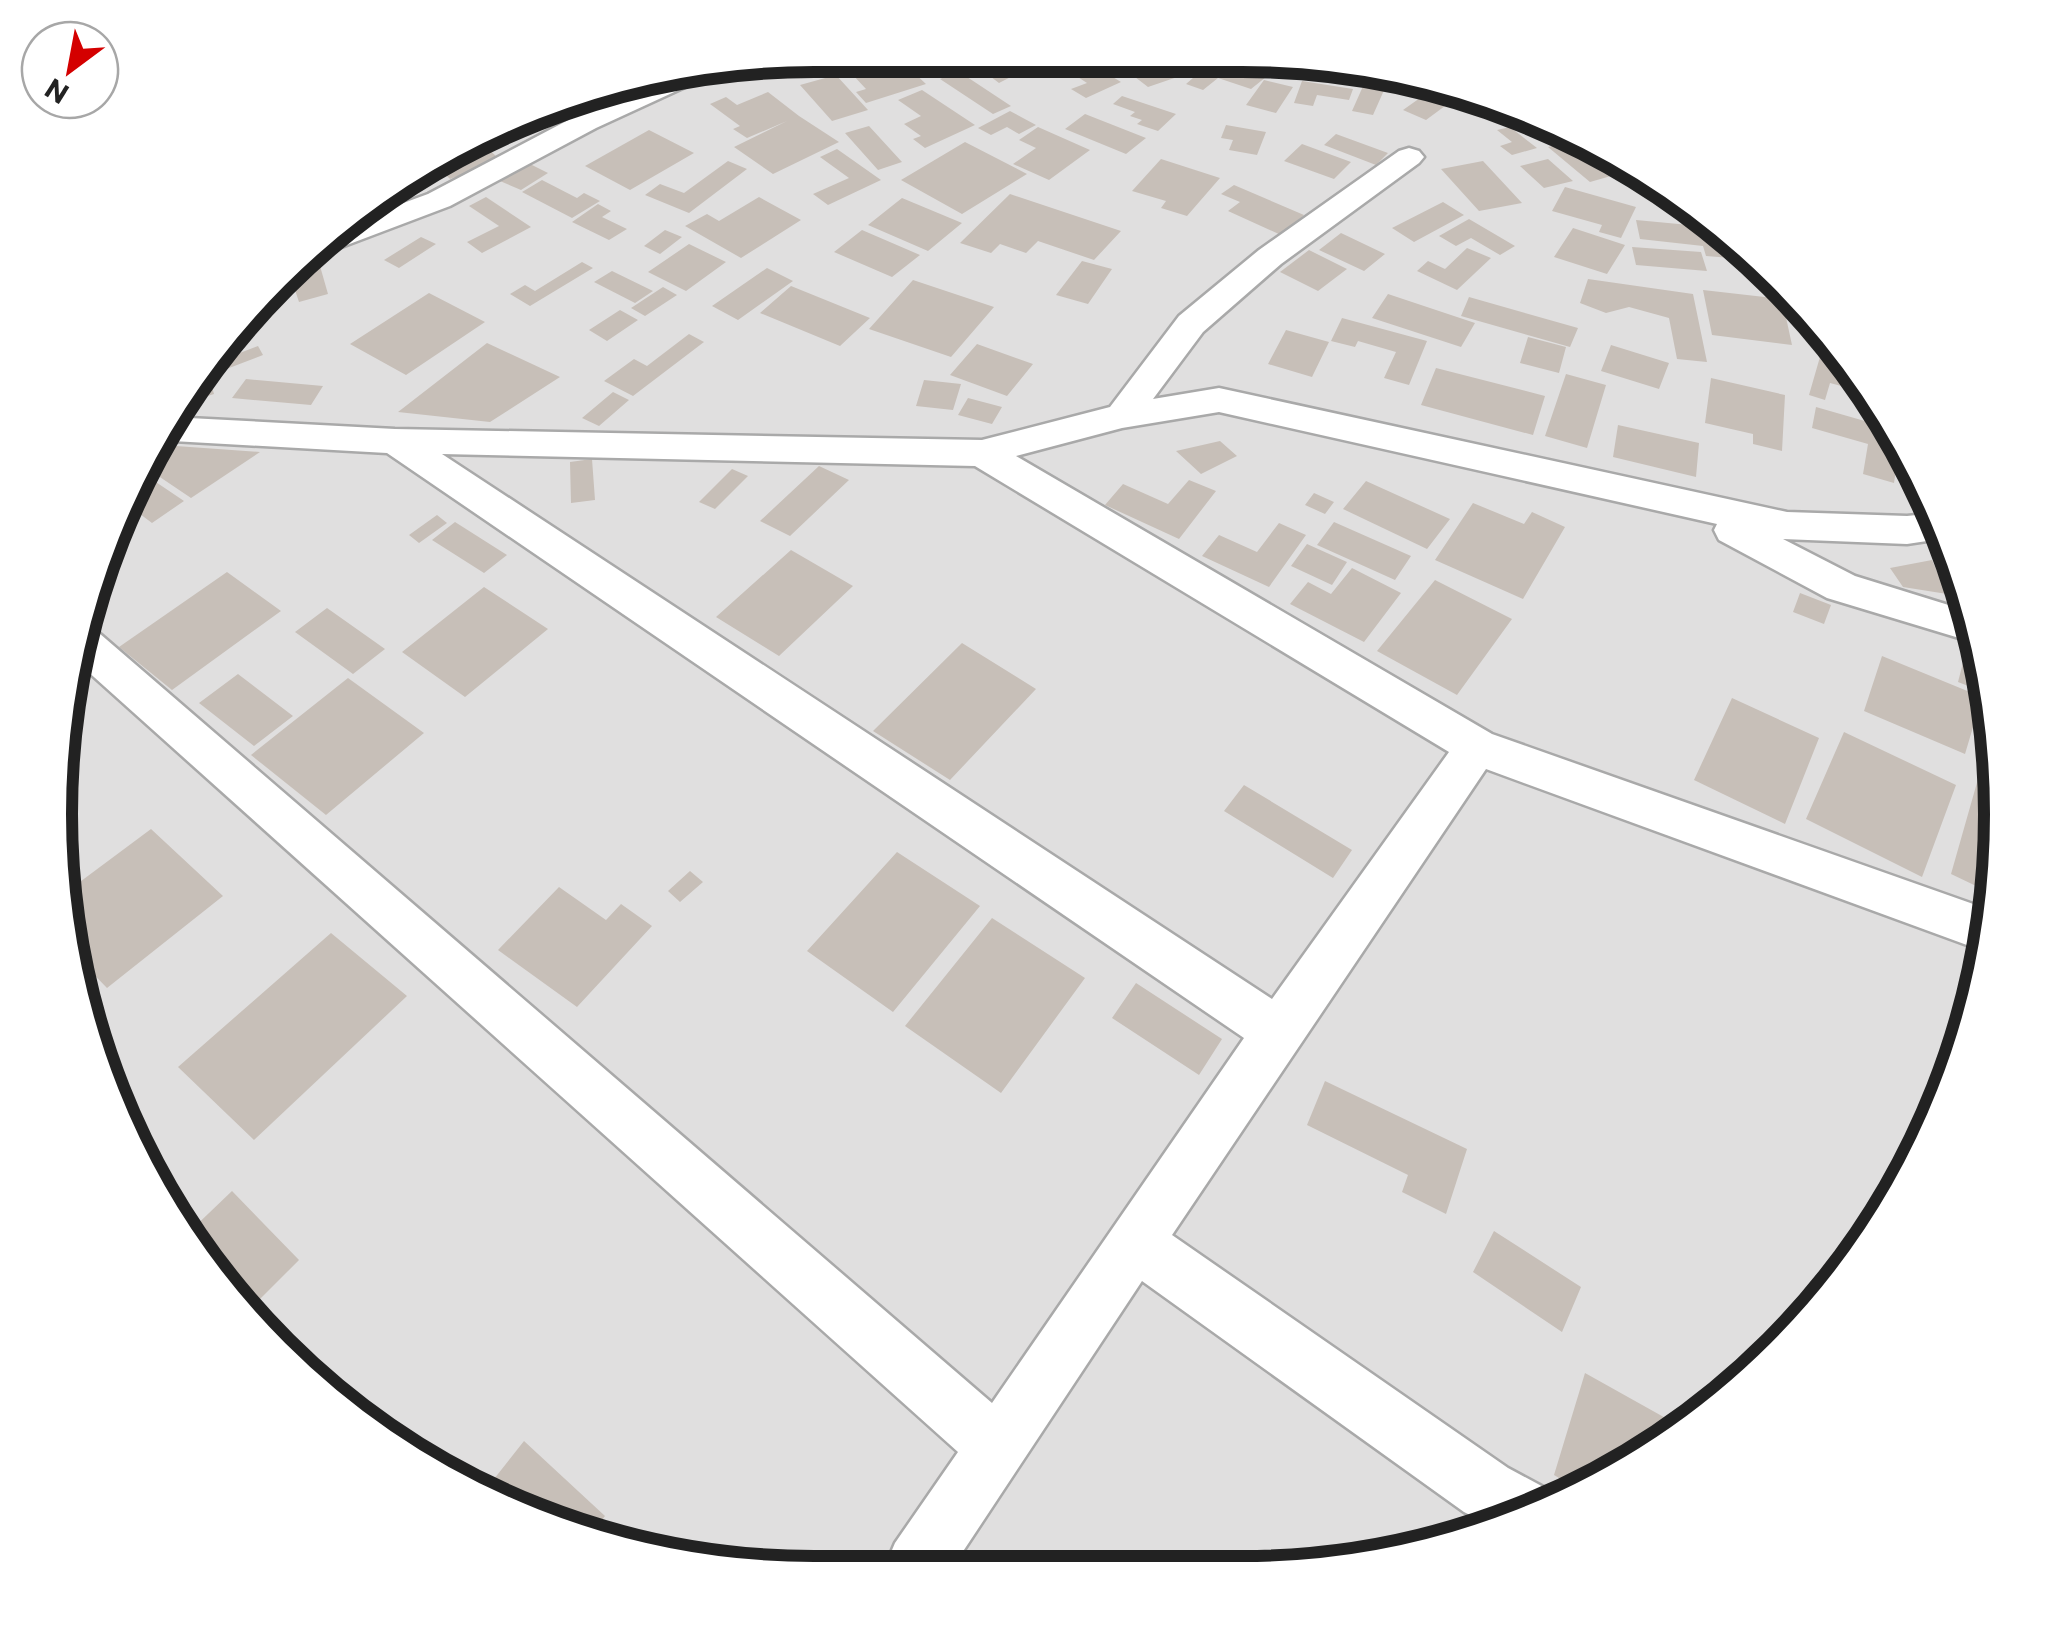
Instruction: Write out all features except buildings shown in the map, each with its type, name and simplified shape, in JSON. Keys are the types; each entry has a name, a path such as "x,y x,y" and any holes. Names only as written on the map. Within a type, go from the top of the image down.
{"street":[{"path":"358,230 439,200 654,91"},
{"path":"1122,416 1191,324 1270,257 1409,157"},
{"path":"424,184 439,200"},
{"path":"180,430 395,440 982,454 1122,416 1220,400 1787,526 1927,528"},
{"path":"395,440 1278,1032"},
{"path":"982,454 1478,747 1975,926"},
{"path":"1682,502 1841,587 1959,623"},
{"path":"92,650 996,1446"},
{"path":"923,1556 1278,1032 1478,747"},
{"path":"1135,1242 1486,1490 1514,1505"}],"shaded area":[{"path":"1242,72 1339,79 1435,98 1481,112 1571,149 1655,198 1732,257 1767,290 1800,325 1859,402 1908,486 1928,531 1959,622 1970,670 1983,766 1984,814 1983,863 1970,959 1959,1007 1928,1098 1885,1186 1859,1227 1800,1304 1767,1339 1732,1372 1655,1431 1571,1480 1481,1517 1435,1531 1339,1550 1242,1556 814,1556 718,1550 622,1531 576,1517 486,1480 443,1457 325,1372 257,1304 198,1227 149,1143 112,1053 87,959 74,863 74,766 87,670 112,576 149,486 198,402 257,325 325,257 402,198 486,149 576,112 670,87 766,74"}]}
